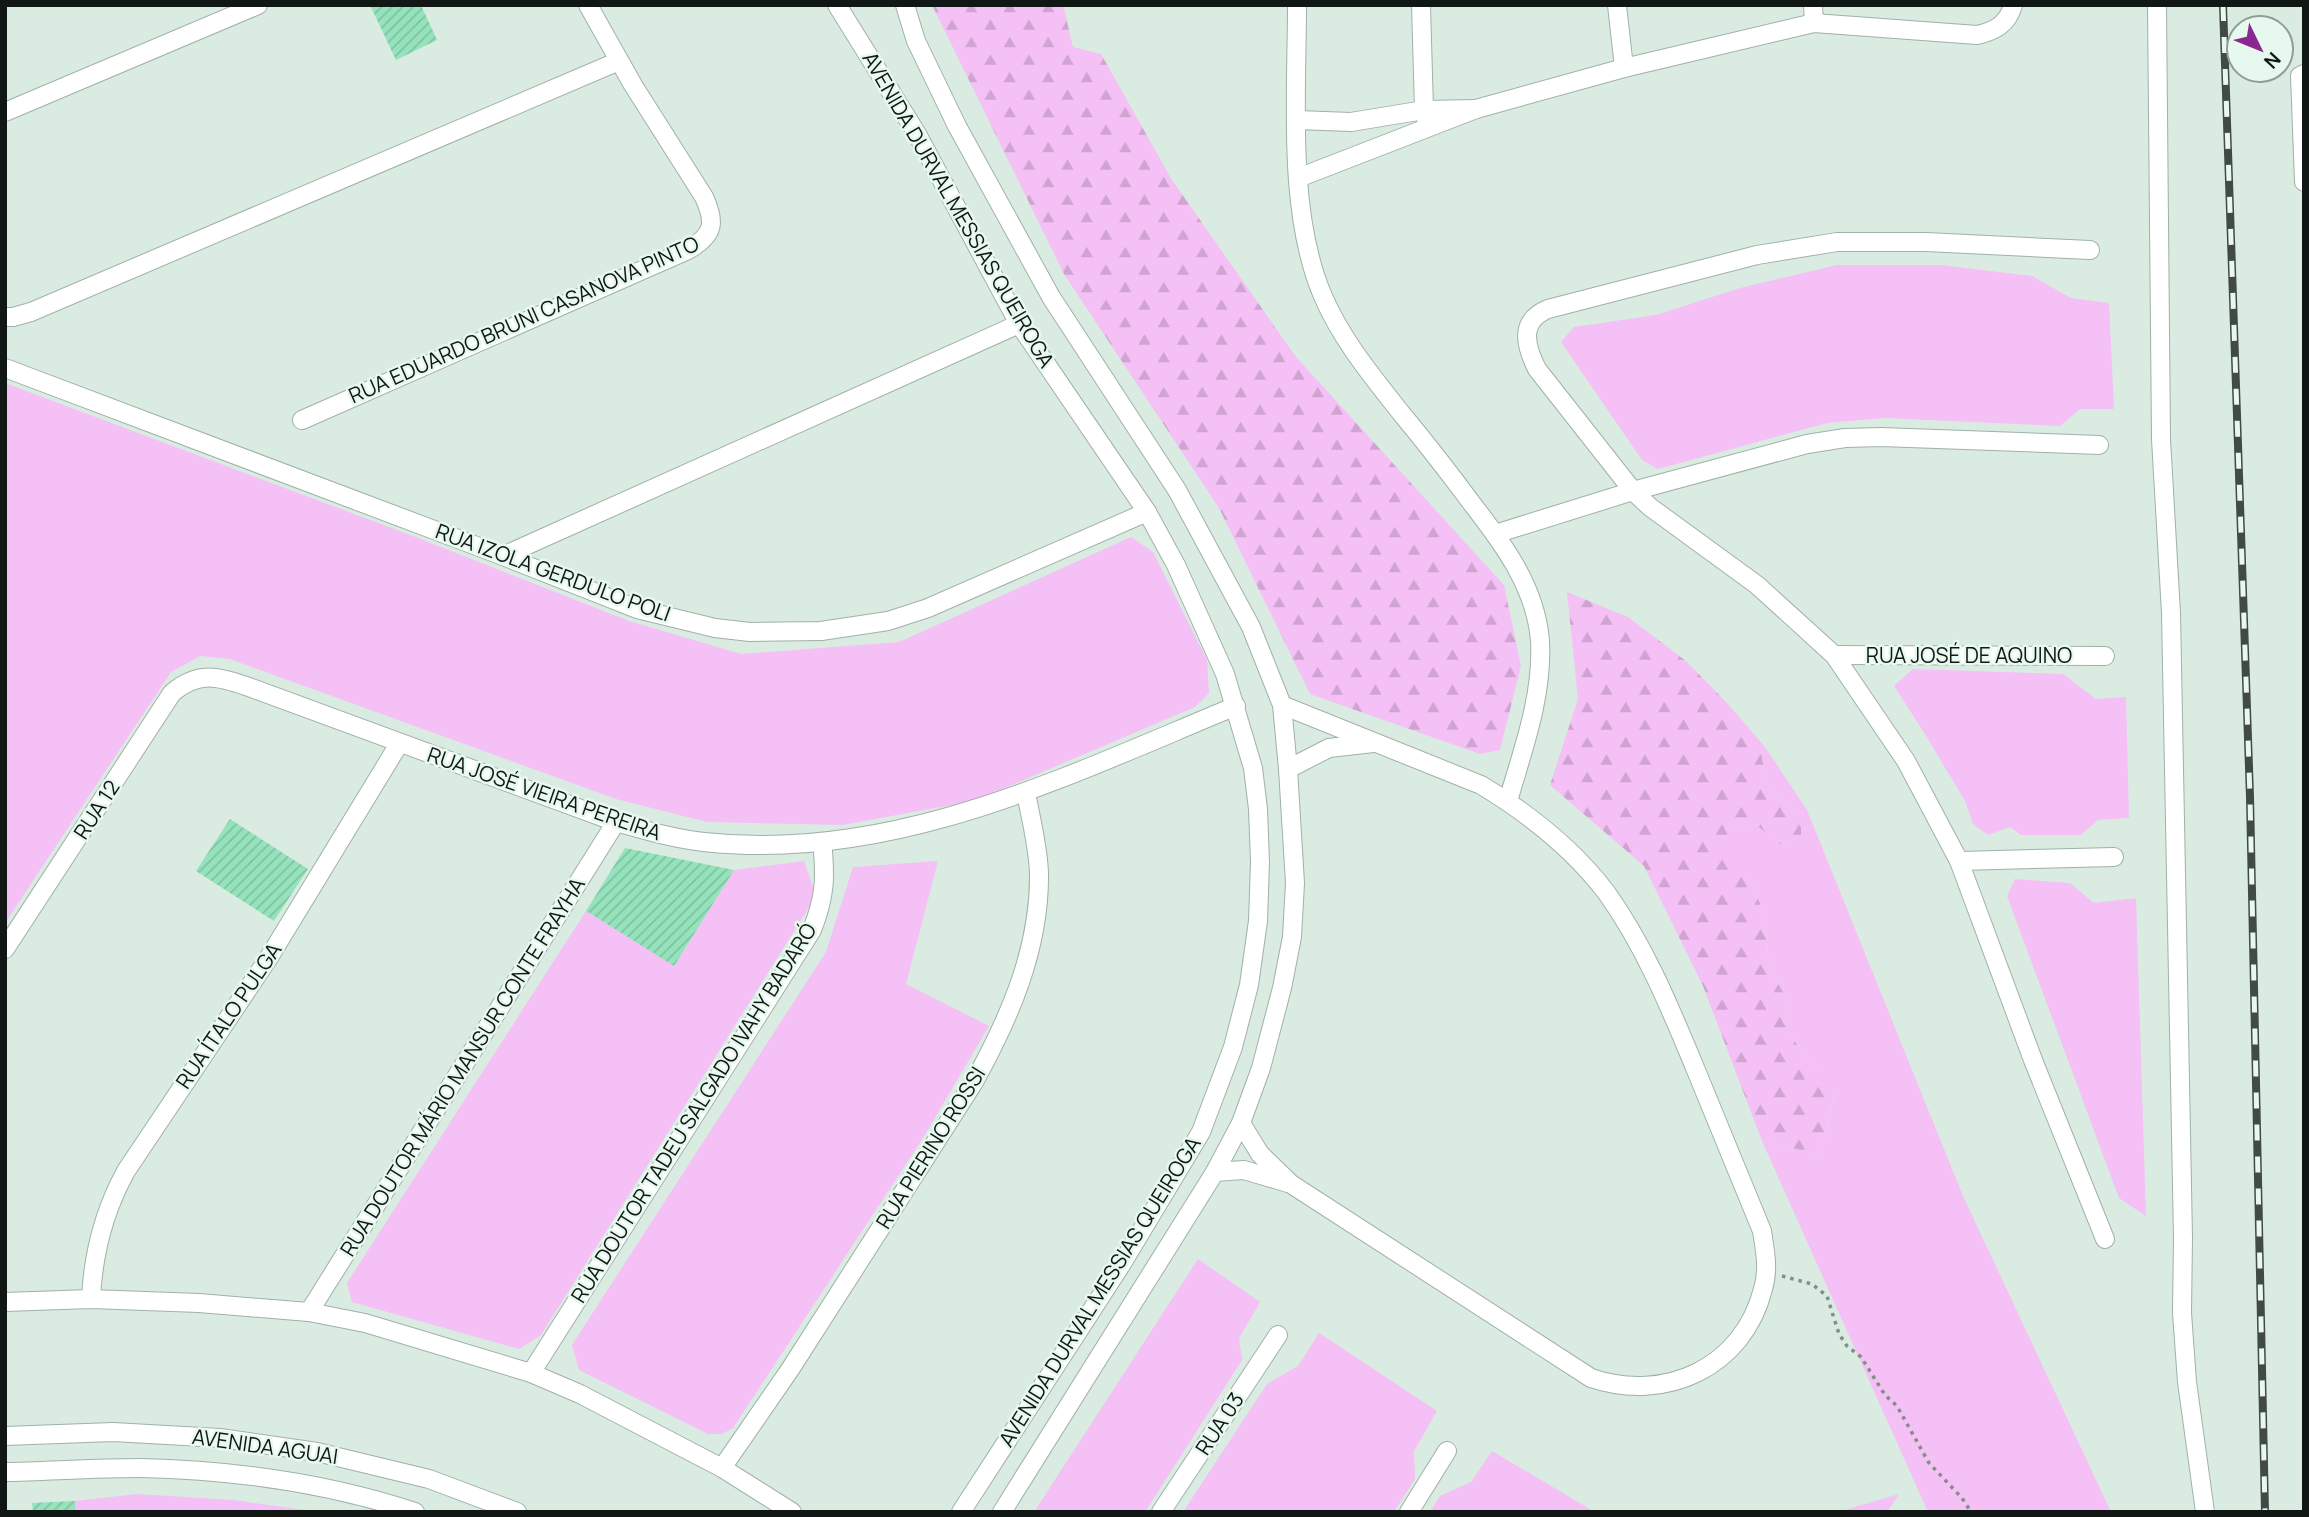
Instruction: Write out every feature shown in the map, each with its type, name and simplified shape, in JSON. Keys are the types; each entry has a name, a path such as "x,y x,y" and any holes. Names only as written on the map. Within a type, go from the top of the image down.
{"street":[{"path":"5,112 258,5"},
{"path":"5,317 31,312 619,61 588,5"},
{"name":"AVENIDA DURVAL MESSIAS QUEIROGA","path":"837,5 917,134 1019,324 1147,512 1176,565 1212,641 1236,706 1252,768 1258,809 1258,921 1249,985 1233,1047 1201,1132 1160,1203 961,1512"},
{"name":"AVENIDA DURVAL MESSIAS QUEIROGA","path":"905,5 916,41 957,127 1051,298 1177,490 1251,627 1282,705 1288,769 1295,883 1292,937 1261,1068 1241,1123 1215,1172 1002,1512"},
{"path":"1297,5 1298,178 1308,248 1322,295 1358,359 1495,534 1514,562 1532,603 1539,640 1537,691 1531,725 1508,801"},
{"path":"1421,5 1424,110 1429,128"},
{"path":"1617,5 1624,68"},
{"path":"1298,178 1476,109 1813,14 1977,35 1999,27 2007,20 2013,5"},
{"path":"2157,5 2161,439 2172,651 2182,1313 2187,1382 2206,1512"},
{"name":"RUA EDUARDO BRUNI CASANOVA PINTO","path":"302,420 688,250 707,237 712,224 704,197 619,61"},
{"path":"2304,74 2300,76 2304,182"},
{"path":"1297,120 1351,122 1424,110 1476,109"},
{"path":"2090,250 1877,241 1818,244 1757,255 1548,309 1537,313 1530,320 1527,331 1529,353 1537,369 1633,491 1650,507 1757,586 1834,655 1906,761 1959,861 2105,1239"},
{"path":"503,556 1019,324"},
{"name":"RUA IZOLA GERDULO POLI","path":"5,368 638,609 690,623 750,632 821,631 888,621 928,608 1147,512"},
{"path":"1495,534 1633,491 1807,444 1845,438 2099,445"},
{"name":"RUA JOSÉ DE AQUINO","path":"1834,655 2105,656"},
{"name":"RUA JOSÉ VIEIRA PEREIRA","path":"195,679 222,678 616,822 675,837 726,844 822,842 931,824 1026,793 1236,706"},
{"name":"RUA 12","path":"5,949 172,693 184,683 195,679"},
{"path":"1241,1123 1260,1154 1291,1184 1591,1378 1614,1385 1640,1387 1663,1385 1704,1372 1740,1337 1756,1312 1764,1287 1767,1262 1762,1231 1660,985 1635,935 1604,890 1555,840 1508,801 1481,785 1282,705"},
{"path":"1288,769 1329,748 1376,743"},
{"name":"RUA ÍTALO PULGA","path":"91,1299 92,1273 104,1221 126,1171 268,959 400,744"},
{"name":"RUA PIERINO ROSSI","path":"722,1468 791,1368 974,1082 1000,1035 1020,987 1038,901 1037,848 1026,793"},
{"name":"RUA DOUTOR MÁRIO MANSUR CONTE FRAYHA","path":"309,1312 616,822"},
{"name":"RUA DOUTOR TADEU SALGADO IVAHY BADARÓ","path":"531,1373 812,930 822,905 825,869 822,842"},
{"path":"1959,861 2114,857"},
{"path":"1215,1172 1244,1170 1291,1184"},
{"path":"5,1302 91,1299 200,1303 309,1312 365,1323 531,1373 620,1414 722,1468 792,1512"},
{"name":"RUA 03","path":"1161,1512 1278,1335"},
{"name":"AVENIDA AGUAI","path":"5,1436 126,1432 220,1438 317,1452 429,1479 517,1512"},
{"path":"1409,1512 1447,1451"},
{"name":"AVENIDA AGUAI","path":"5,1472 140,1468 257,1476 394,1505 415,1512"}],"path":[{"path":"1766,1273 1812,1284 1827,1296 1839,1334 1847,1346 1861,1357 1885,1395 1897,1406 1928,1464 1962,1498 1971,1512"}],"green space":[{"path":"932,5 1063,5 1073,47 1101,54 1172,180 1296,357 1504,585 1521,666 1500,750 1480,754 1310,694 1219,508 1064,274"},
{"path":"1837,265 1941,265 2032,276 2071,298 2109,303 2114,409 2080,409 2060,426 1885,418 1827,423 1658,469 1642,460 1561,342 1574,327 1656,315 1740,288"},
{"path":"5,383 413,536 629,621 741,654 899,642 1131,537 1153,552 1207,660 1209,693 1195,707 974,801 842,825 707,822 616,799 230,659 200,656 171,672 5,923"},
{"path":"1567,592 1628,617 1686,661 1765,747 1762,759 1770,794 1801,814 1801,840 1782,845 1756,825 1725,829 1765,914 1769,968 1786,997 1787,1031 1834,1093 1821,1155 1762,1141 1703,986 1644,866 1550,785 1578,699"},
{"path":"1913,669 2063,674 2096,699 2126,697 2129,818 2098,820 2081,835 2021,835 2010,827 1988,835 1973,824 1965,801 1894,686"},
{"path":"1765,747 1807,810 1963,1196 2111,1512 1928,1512 1762,1141 1821,1155 1834,1094 1787,1031 1786,997 1769,968 1765,914 1724,829 1756,825 1783,845 1801,839 1801,814 1770,794 1762,759"},
{"path":"804,861 816,896 541,1335 519,1349 352,1302 347,1283 586,911 674,966 734,870"},
{"path":"938,861 906,984 989,1026 923,1138 733,1428 722,1434 708,1434 579,1370 572,1345 826,952 853,867"},
{"path":"2015,879 2070,883 2094,903 2136,898 2146,1216 2119,1198 2007,896"},
{"path":"1198,1259 1260,1302 1239,1338 1242,1360 1145,1512 1034,1512"},
{"path":"1319,1333 1437,1411 1414,1451 1415,1479 1394,1512 1183,1512 1267,1384 1298,1366"},
{"path":"1492,1451 1595,1512 1430,1512 1440,1496 1471,1482"},
{"path":"137,1494 233,1500 320,1512 75,1512 75,1501"},
{"path":"1899,1494 1887,1512 1838,1512"}],"building":[{"path":"370,5 421,5 437,40 396,60"},
{"path":"230,819 308,869 274,921 196,871"},
{"path":"625,848 734,870 674,966 586,911"},
{"path":"75,1501 75,1512 33,1512 32,1503"}],"railway":[{"path":"2223,5 2250,797 2265,1512"}]}
